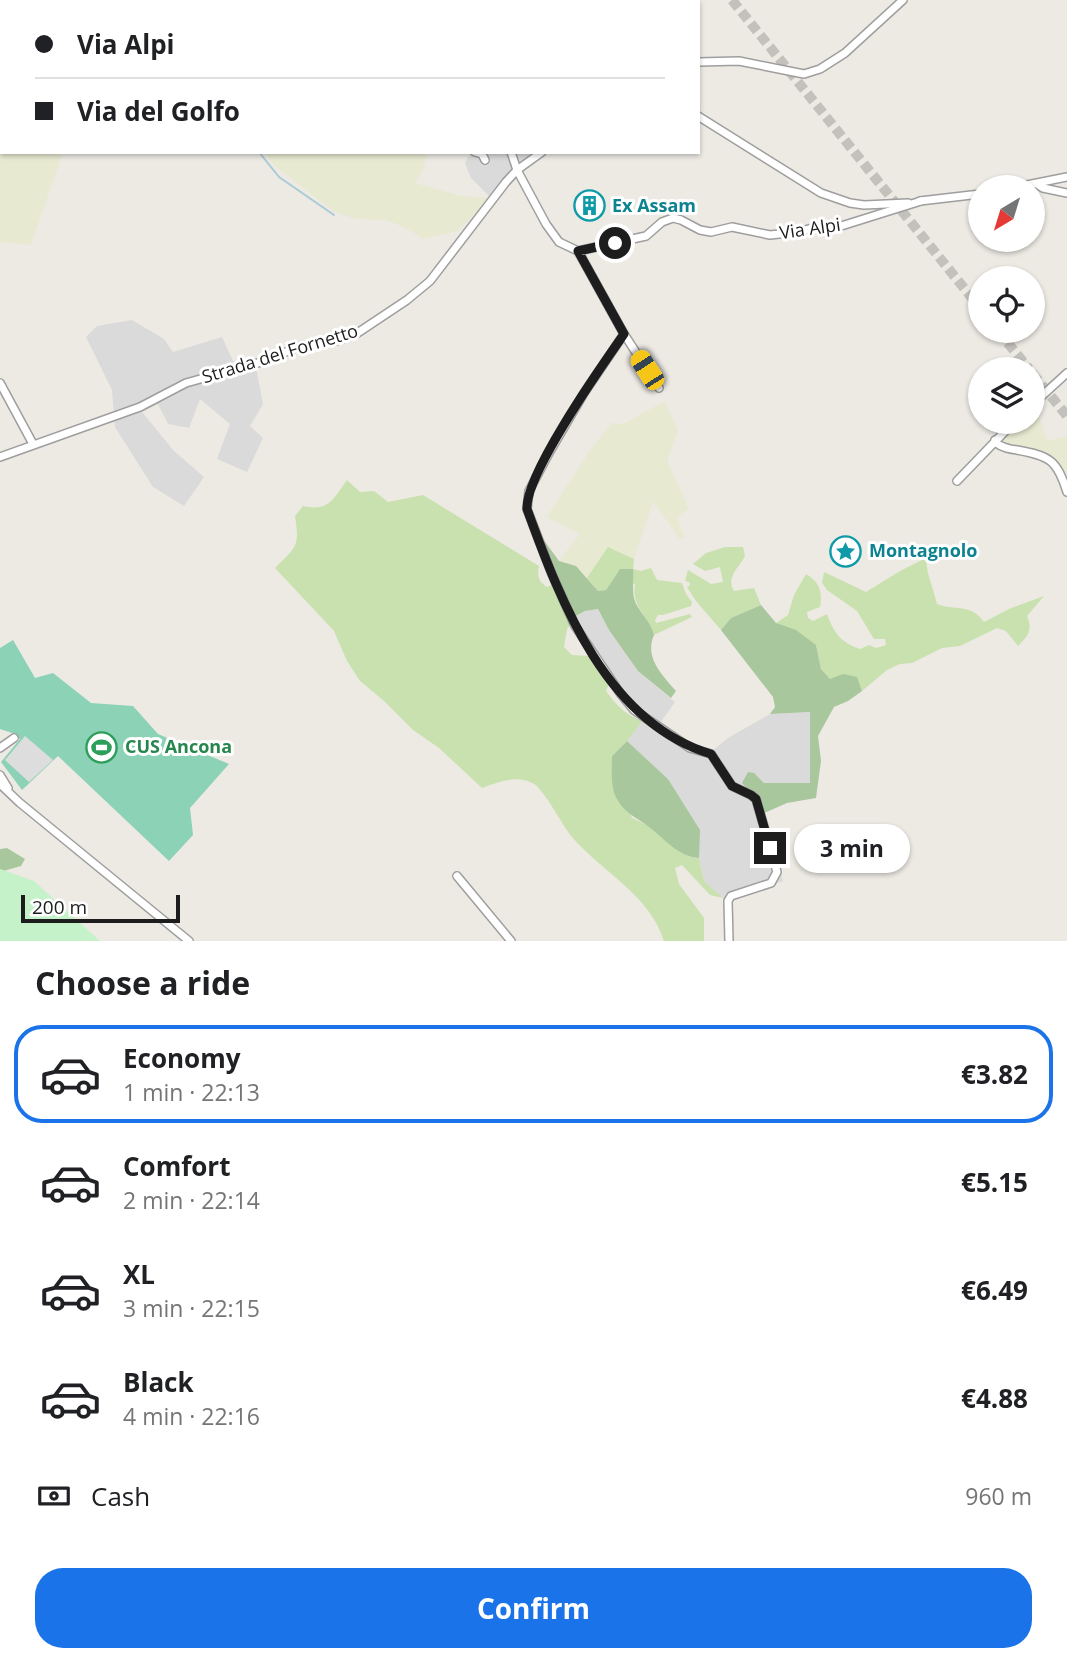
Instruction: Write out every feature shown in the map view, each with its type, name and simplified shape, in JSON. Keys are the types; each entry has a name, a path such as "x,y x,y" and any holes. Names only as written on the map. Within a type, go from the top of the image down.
{"street":[{"path":"700,62 739,61 804,74 820,69 845,53 903,0"},
{"path":"700,117 804,184 834,198 864,205 968,195"},
{"path":"482,154 485,160"},
{"path":"512,154 517,170 559,242 578,251 624,334 659,388"},
{"name":"Strada del Fornetto","path":"0,457 140,407 187,383 265,361 300,346 335,341 356,334 430,281 517,170 539,154"},
{"path":"1045,182 1067,177"},
{"path":"1045,188 1067,193"},
{"name":"Via Alpi","path":"578,251 646,236 662,222 673,218 711,232 732,227 770,235 798,232 819,226 838,227 921,201"},
{"path":"624,334 584,393 549,453 528,491 527,509 575,626 620,692 634,709 690,748 711,754 732,786 756,799 778,872 771,883 731,896 728,901 729,941"},
{"path":"1045,392 1067,373"},
{"path":"0,383 33,443"},
{"path":"957,481 1001,434"},
{"path":"995,440 1003,447 1049,458 1062,475 1067,492"},
{"path":"0,738 14,738 0,748"},
{"path":"0,775 12,795"},
{"path":"0,784 189,941"},
{"path":"457,876 511,941"}],"shaded area":[{"path":"470,154 536,154 491,198 471,178 465,163"},
{"path":"132,320 164,339 173,352 222,337 233,361 254,357 263,404 250,426 263,438 247,472 217,459 230,424 200,399 189,428 168,424 158,404 142,412 174,451 204,477 184,506 153,487 115,427 112,390 86,337 97,326"},
{"path":"598,609 609,630 638,671 675,702 660,723 691,744 712,751 728,738 770,714 810,712 810,783 753,783 783,881 725,900 704,881 699,858 699,830 668,779 627,741 647,714 633,703 611,676 574,617 585,611"},
{"path":"25,736 53,760 29,782 5,760"}],"green space":[{"path":"0,154 62,154 31,245 0,242"},
{"path":"266,154 427,154 424,167 415,183 461,196 491,198 457,231 423,239 386,220 355,219 333,211 274,165"},
{"path":"665,401 678,431 667,461 689,509 677,516 684,537 680,539 653,501 634,559 608,547 587,578 576,566 559,561 580,534 547,517 591,449 612,423 623,424"},
{"path":"1005,434 1045,434 1047,441 1067,436 1067,473 1064,474 1054,457 1000,444 999,440"},
{"path":"347,480 360,492 374,491 388,502 423,495 539,566 538,575 542,583 547,587 554,584 570,625 564,647 572,655 589,656 609,684 606,691 610,697 626,712 642,721 612,756 632,818 647,825 683,854 699,858 704,881 723,898 710,895 682,865 675,868 679,884 704,918 704,941 664,941 648,910 624,884 572,837 534,784 514,779 482,788 360,681 347,661 334,631 275,568 295,546 295,516 303,506 325,505 334,498"},
{"path":"543,539 559,561 576,566 598,591 606,590 620,569 633,569 634,598 654,635 651,651 656,665 676,691 671,698 638,671 609,630 598,609 585,611 574,617"},
{"path":"608,547 634,559 633,569 641,571 651,568 657,580 682,583 692,602 691,606 658,615 656,623 690,614 692,617 654,635 635,599 635,585 620,569 606,590 598,591 587,578"},
{"path":"725,547 743,547 745,556 732,577 734,591 754,588 761,605 731,618 721,630 696,601 687,587 689,582 685,581 688,570 711,584 723,582 720,567 705,571 693,564 706,553"},
{"path":"926,558 937,604 974,612 984,622 1011,608 1044,596 1027,616 1029,629 1018,646 1006,631 997,628 960,646 942,648 912,663 900,664 887,670 862,691 856,677 830,679 821,669 816,645 776,623 788,615 794,595 806,574 817,584 821,596 820,607 807,612 808,618 813,621 827,614 839,636 860,649 869,645 876,648 886,645 885,639 874,639 857,611 827,590 822,583 824,572 866,592"},
{"path":"761,605 776,623 796,630 816,645 821,669 830,679 843,674 857,677 862,691 834,707 818,736 821,761 816,798 787,803 762,814 751,793 742,783 748,772 754,773 764,783 810,783 810,712 770,714 775,707 773,697 721,630 731,618"},
{"name":"CUS Ancona","path":"13,640 35,678 53,673 91,703 133,706 158,734 229,764 190,808 193,835 169,861 58,756 22,790 1,762 20,739 0,729 0,648"},
{"path":"627,741 668,779 700,830 699,858 672,847 620,804 612,784 612,756"},
{"path":"7,848 25,859 21,866 0,872 0,849"},
{"path":"0,869 34,881 100,941 0,941"}],"waterway":[{"path":"261,154 279,177 334,215"}],"tunnel":[{"path":"732,0 968,293"},
{"path":"1008,343 1019,357"},
{"path":"1045,389 1067,416"}],"place":[{"name":"Ex Assam","path":"589,206"},
{"name":"Montagnolo","path":"846,551"},
{"name":"CUS Ancona","path":"102,747"}],"route":[{"path":"615,243 578,251 624,334 584,393 549,453 528,491 527,509 575,626 594,657 634,709 690,748 711,754 732,786 756,799 770,848"}]}
